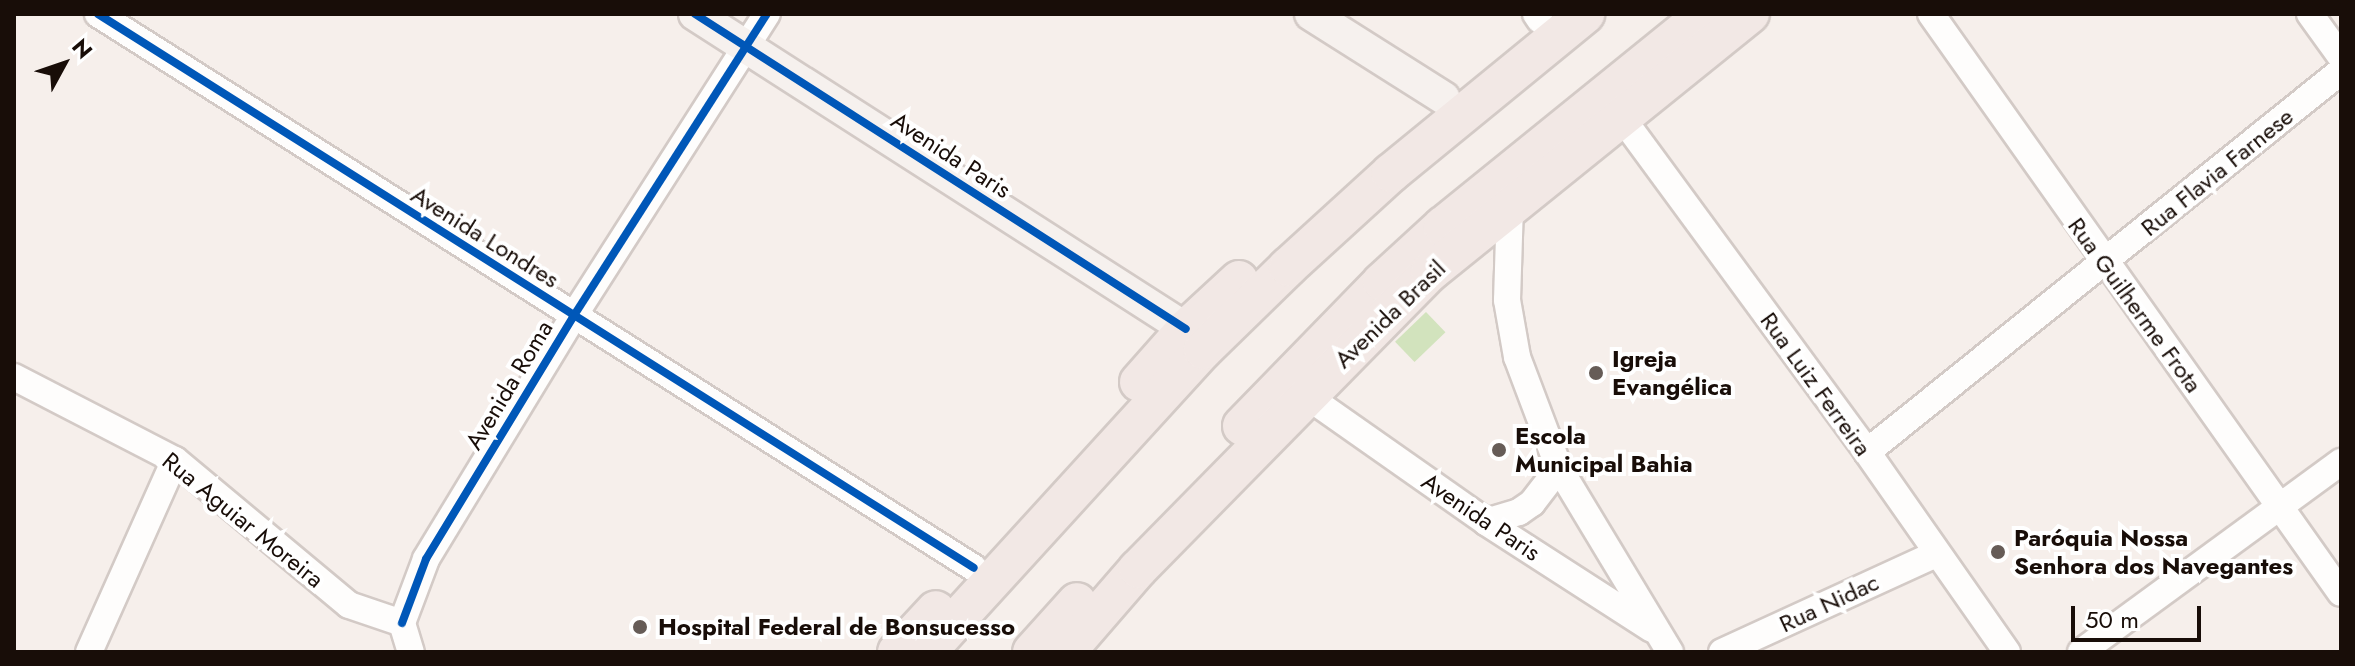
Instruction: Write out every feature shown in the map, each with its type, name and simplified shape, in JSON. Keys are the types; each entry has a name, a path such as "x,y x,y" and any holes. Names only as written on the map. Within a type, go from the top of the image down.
{"highway":[{"path":"927,652 1130,429 1256,298 1391,173 1585,14"},
{"name":"Avenida Brasil","path":"1066,652 1138,569 1430,272 1750,14"},
{"path":"897,652 1186,329 1444,98 1543,15"},
{"path":"1510,205 1702,17"},
{"name":"Avenida Brasil","path":"1032,652 1145,528 1382,282 1443,226 1702,17"}],"main road":[{"name":"Avenida Paris","path":"695,14 1186,329"},
{"path":"1311,14 1444,98"}],"street":[{"name":"Avenida Londres","path":"98,14 974,568"},
{"name":"Avenida Roma","path":"402,623 426,559 573,317 767,14"},
{"name":"Rua Guilherme Frota","path":"1931,14 2105,264 2341,593"},
{"path":"2310,14 2341,57"},
{"name":"Rua Flavia Farnese","path":"1867,452 2105,264 2341,71"},
{"name":"Rua Luiz Ferreira","path":"1622,118 1867,452 2007,652"},
{"path":"1510,205 1507,300 1517,357 1559,468 1664,643"},
{"name":"Rua Aguiar Moreira","path":"14,377 175,460 349,605 402,623"},
{"name":"Avenida Paris","path":"1307,396 1664,643"},
{"path":"89,652 175,460"},
{"path":"2081,652 2341,462"},
{"path":"1486,522 1519,512 1532,503 1559,468"},
{"name":"Rua Nidac","path":"1722,652 1936,554"},
{"path":"402,623 411,652"}],"green space":[{"path":"1426,312 1445,332 1415,362 1395,342"}],"cycle path":[{"path":"98,14 974,568"},
{"path":"695,14 1186,329"},
{"path":"402,623 426,559 573,317 767,14"}],"place":[{"name":"Igreja Evangélica","path":"1596,373"},
{"name":"Escola Municipal Bahia","path":"1499,450"},
{"name":"Paróquia Nossa Senhora dos Navegantes","path":"1998,552"},
{"name":"Hospital Federal de Bonsucesso","path":"640,627"}]}
